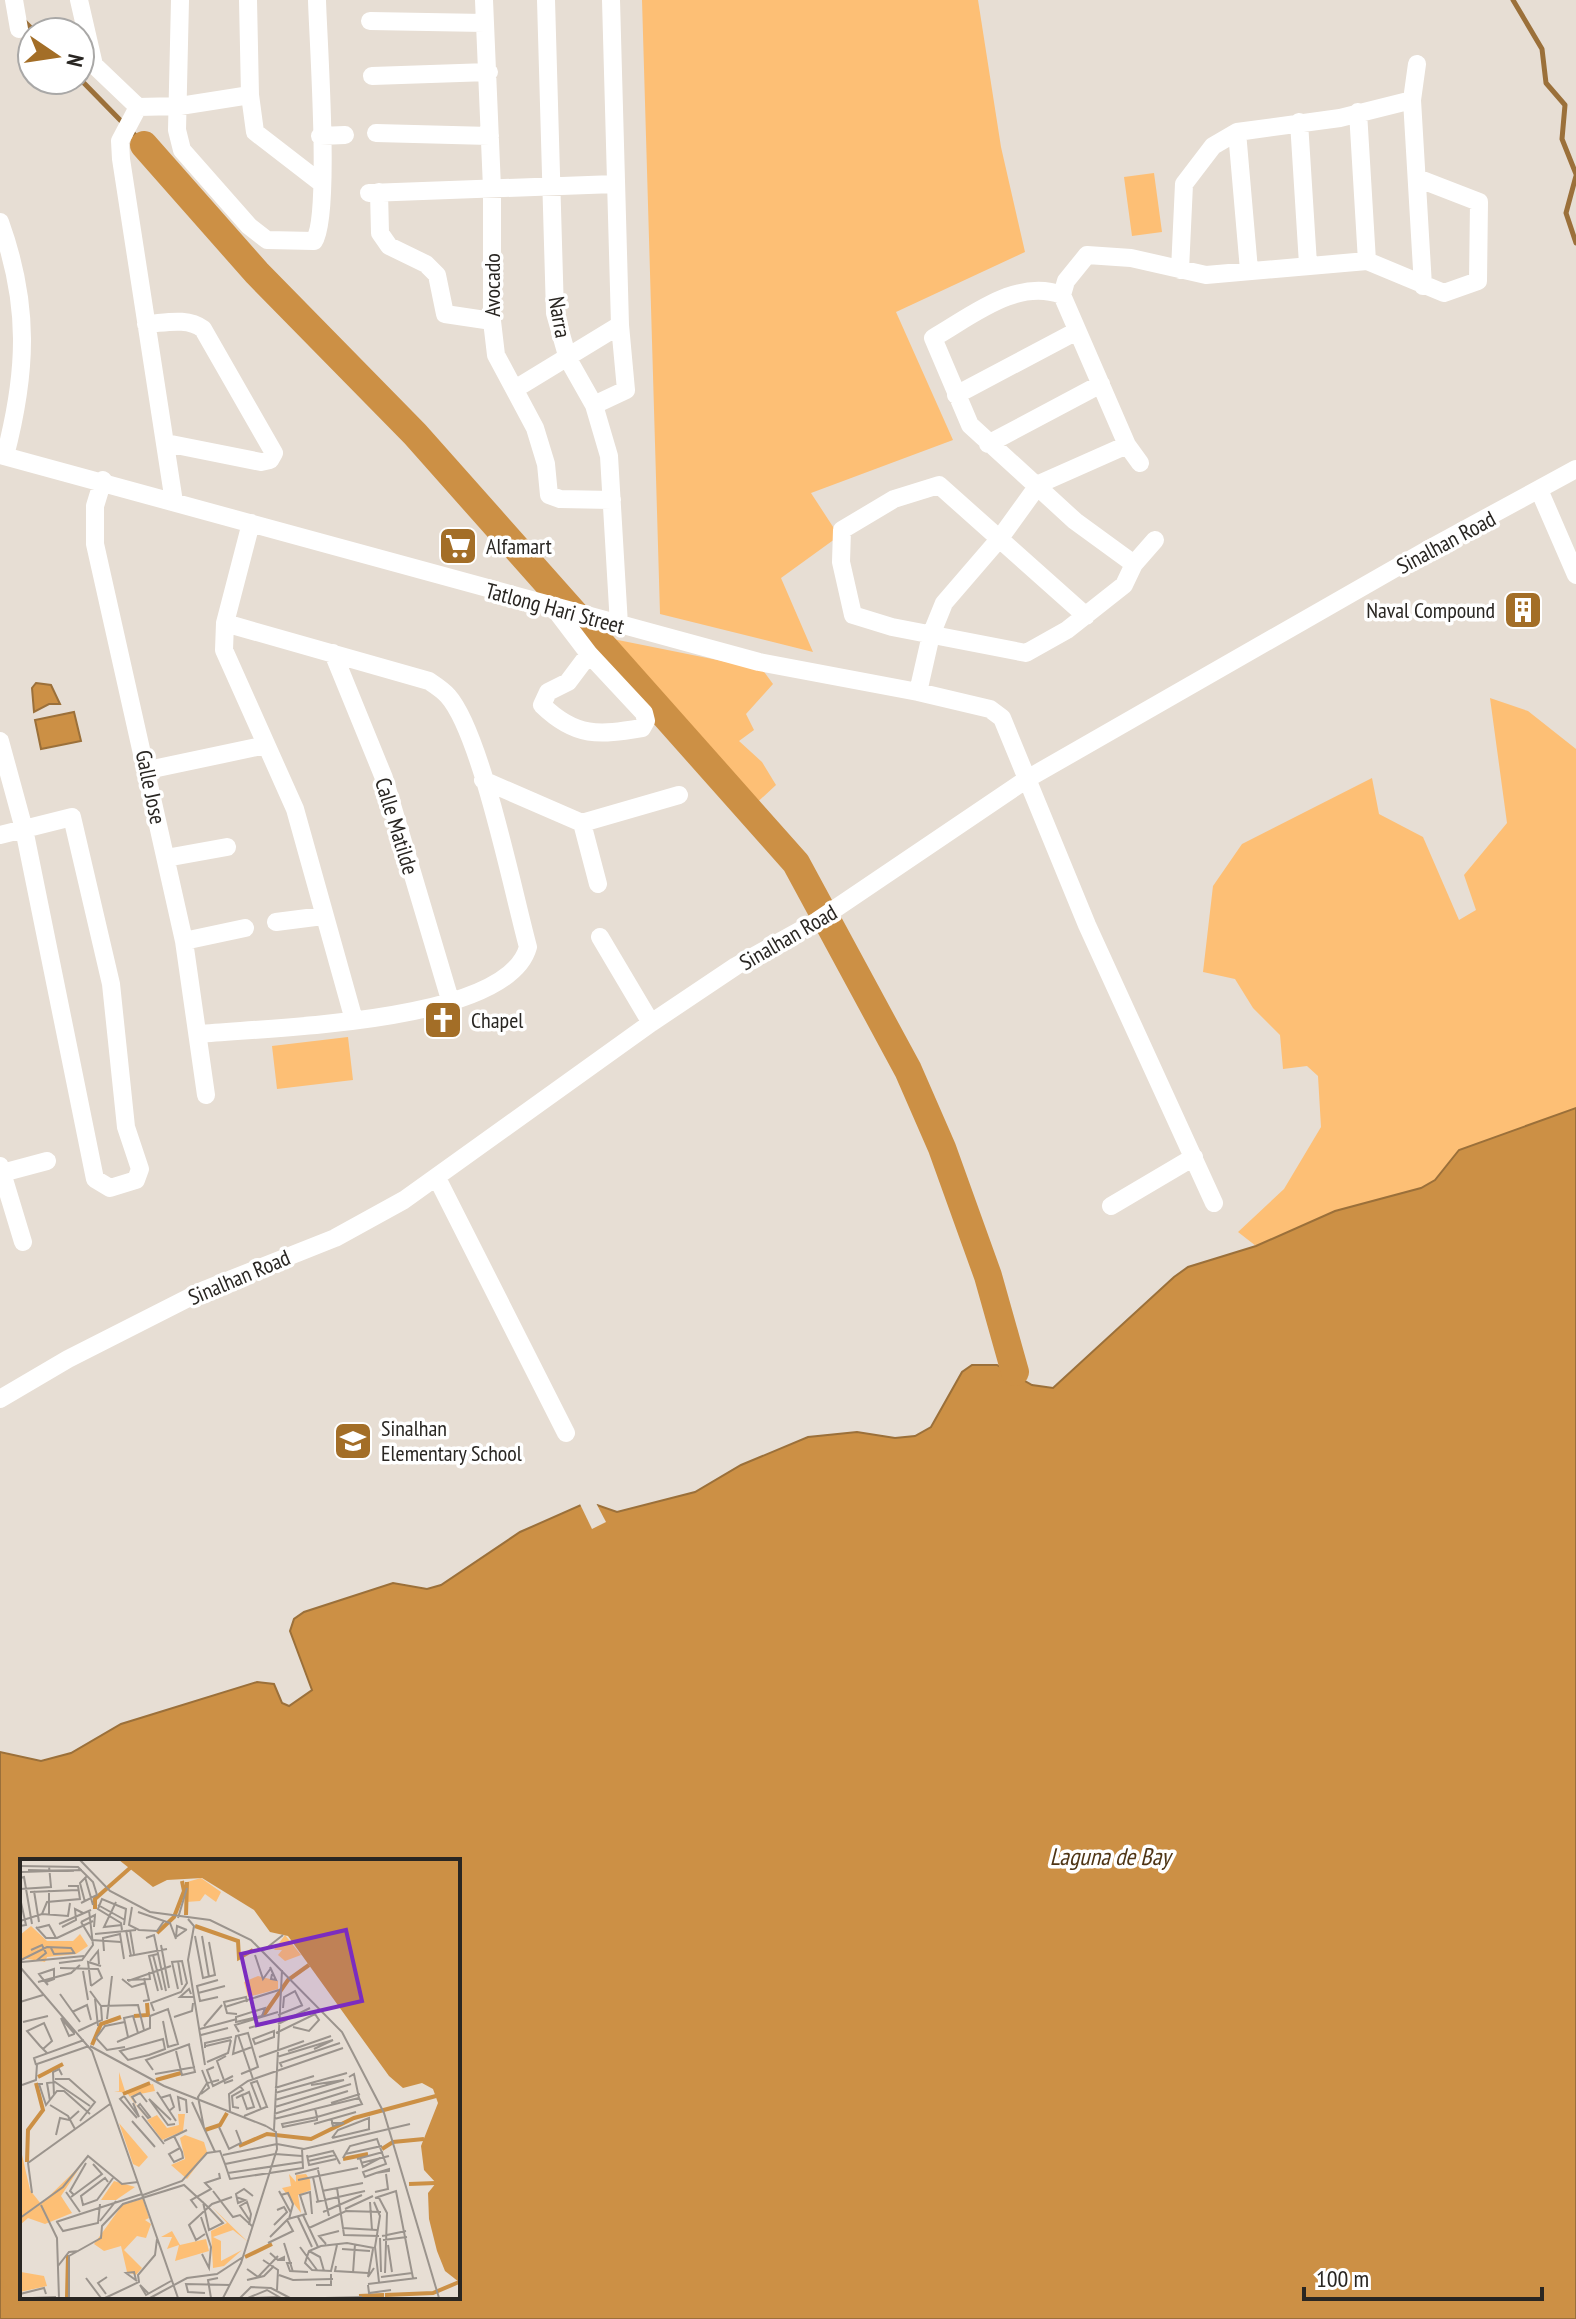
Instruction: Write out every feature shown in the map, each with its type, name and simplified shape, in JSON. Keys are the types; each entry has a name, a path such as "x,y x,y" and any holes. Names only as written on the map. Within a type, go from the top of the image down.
{"street":[{"path":"79,0 94,65 136,112"},
{"path":"180,0 180,106 177,130 182,150 249,226 267,240 314,241 320,233 321,183 317,0"},
{"path":"248,0 250,95 255,132 321,183"},
{"name":"Avocado","path":"484,0 492,188 492,321 496,355 535,428 546,464 549,495 560,499 612,500"},
{"name":"Narra","path":"546,0 555,313 568,359 594,405 609,456 612,500 611,623"},
{"path":"594,405 626,390 620,325 611,0"},
{"path":"370,21 485,23"},
{"path":"1417,64 1412,100 1423,286"},
{"path":"372,76 489,72"},
{"path":"136,112 250,95"},
{"path":"1180,270 1184,184 1213,146 1237,132 1412,100"},
{"path":"136,112 120,141 174,502"},
{"path":"1358,112 1367,261"},
{"path":"1299,122 1308,264"},
{"path":"1237,132 1249,270"},
{"path":"376,133 490,136"},
{"path":"320,136 345,135"},
{"path":"1140,463 1127,445 1075,332 1062,295 1066,281 1087,255 1131,258 1206,275 1367,261 1444,293 1478,281 1479,202 1417,178"},
{"path":"492,321 445,314 437,275 426,264 389,246 380,233 374,192 615,184"},
{"path":"0,222 24,315 17,408 2,455"},
{"path":"1062,295 1045,289 1019,290 933,338 970,425 988,444 1039,484 1075,521 1134,564"},
{"path":"146,324 184,322 195,323 203,329 274,453 270,460 261,462 166,443"},
{"path":"515,389 620,325"},
{"path":"956,395 1075,332"},
{"path":"988,444 1101,384"},
{"path":"918,692 931,635 944,603 1000,538 1039,484 1127,445"},
{"name":"Tatlong Hari Street","path":"2,455 103,480 561,610 759,662 990,709 1002,718 1027,779"},
{"name":"Sinalhan Road","path":"0,1399 68,1359 204,1290 335,1238 437,1178 651,1023 736,966 825,916 1027,779 1427,550 1540,492 1576,469"},
{"name":"Galle Jose","path":"103,480 95,506 95,544 184,941 200,1034 206,1095"},
{"path":"1086,616 939,485 894,499 842,530 841,562 853,615 931,635 1026,653 1086,616 1124,585 1134,564 1155,540"},
{"path":"1540,492 1576,575"},
{"path":"251,523 225,623 224,650 295,809 354,1020"},
{"path":"561,610 589,654 644,713 646,721 642,728 596,735 585,733 542,705 548,692 568,682 589,654"},
{"path":"200,1034 413,1014 451,1003 513,974 524,963 528,947 483,780 465,728 448,696 429,681 225,623"},
{"name":"Calle Matilde","path":"333,653 384,778 451,1003"},
{"path":"0,741 24,829 95,1179 110,1188 124,1186 136,1180 140,1169 126,1127 111,984 72,817 24,829 0,835"},
{"path":"148,770 266,745"},
{"path":"1027,779 1087,925 1214,1203"},
{"path":"483,780 582,823 679,795"},
{"path":"582,823 598,884"},
{"path":"166,858 227,847"},
{"path":"276,922 323,916"},
{"path":"184,941 245,928"},
{"path":"600,937 651,1023"},
{"path":"1111,1206 1194,1157"},
{"path":"23,1242 1,1169 47,1161"},
{"path":"437,1178 566,1433"}],"shaded area":[{"path":"642,0 978,0 1001,147 1025,252 896,312 953,440 811,493 839,536 781,578 813,652 660,614"},
{"path":"1154,173 1162,232 1132,236 1124,177"},
{"path":"593,635 762,669 773,684 746,714 754,730 739,741 762,762 776,785 749,810"},
{"path":"1490,698 1528,711 1576,749 1576,1108 1459,1150 1435,1180 1421,1188 1335,1211 1256,1246 1238,1232 1284,1189 1321,1127 1318,1076 1307,1066 1283,1069 1280,1035 1253,1008 1235,979 1203,972 1213,886 1242,844 1372,778 1379,814 1423,837 1459,920 1476,910 1464,875 1507,823"},
{"path":"348,1037 353,1080 277,1089 272,1046"}],"water":[{"path":"36,683 51,685 60,704 49,704 34,712 32,688"},
{"path":"74,712 81,741 41,749 35,720"},
{"name":"Laguna de Bay","path":"1576,1108 1576,2319 0,2319 0,1752 41,1761 71,1753 121,1724 257,1682 274,1684 282,1703 289,1706 312,1690 290,1631 294,1619 304,1612 393,1583 427,1589 441,1585 520,1532 581,1505 597,1505 617,1512 695,1492 741,1465 808,1437 857,1432 895,1438 915,1436 931,1427 962,1372 972,1365 997,1365 1032,1385 1053,1388 1188,1267 1256,1246 1335,1211 1421,1188 1435,1180 1459,1150"}],"pier":[{"path":"595,1501 606,1522 592,1529 579,1502"}],"waterway":[{"path":"1513,0 1542,49 1546,83 1565,105 1562,139 1576,174"},
{"path":"96,95 124,124"},
{"path":"131,131 144,145"},
{"path":"144,145 257,273 415,434 796,863 908,1070 942,1148 988,1276 1015,1372"},
{"path":"1576,176 1566,213 1576,243"}],"place":[{"name":"Alfamart","path":"458,546"},
{"name":"Naval Compound","path":"1523,610"},
{"name":"Chapel","path":"443,1020"},
{"name":"Sinalhan Elementary School","path":"353,1441"}]}
